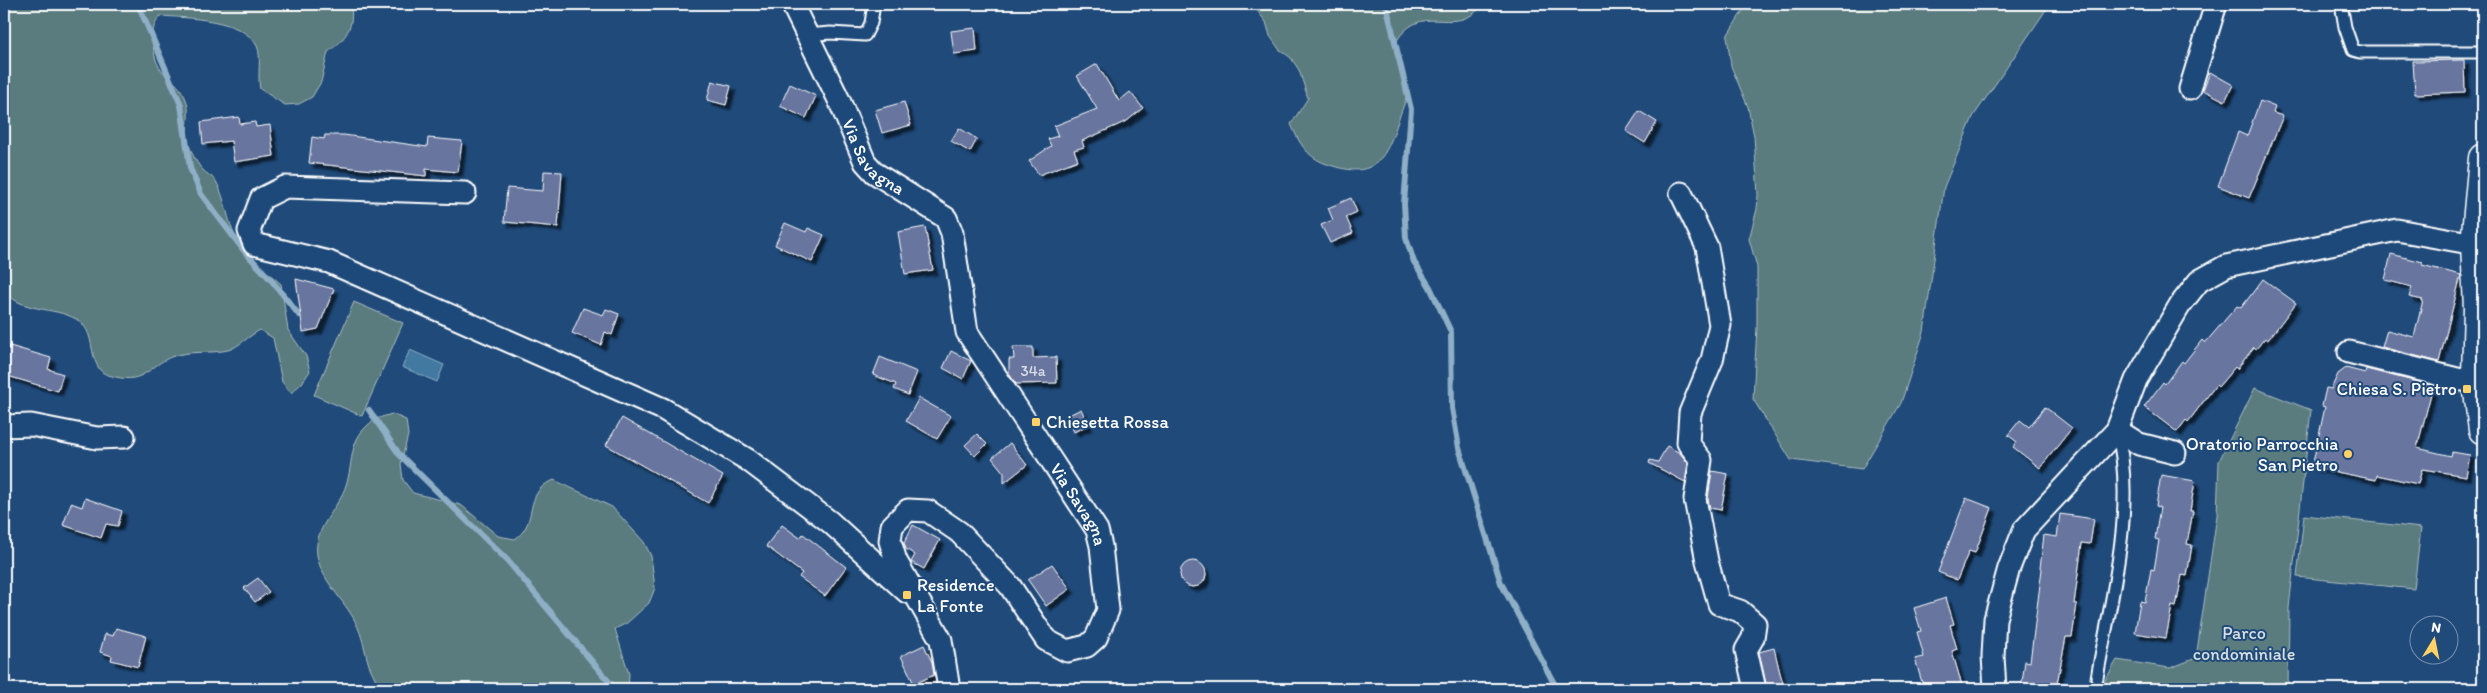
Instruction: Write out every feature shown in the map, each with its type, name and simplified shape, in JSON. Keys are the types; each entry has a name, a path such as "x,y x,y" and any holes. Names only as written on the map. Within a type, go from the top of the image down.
{"street":[{"name":"Via Savagna","path":"792,4 839,100 865,162 875,173 946,218 952,233 967,332 1097,530 1101,546 1108,610 1096,638 1087,646 1067,651 1046,640 1010,586 959,532 928,511 908,510 892,526 890,541 896,561 941,640 949,689"},
{"path":"2190,88 2216,4"},
{"path":"2483,158 2475,244 2483,430"},
{"path":"465,193 285,187 261,199 249,231 254,244 328,262 663,409 748,460 822,516 918,602"},
{"path":"1681,193 1707,247 1720,325 1712,360 1690,413 1688,443 1701,460 1695,499 1719,604 1740,611 1754,624 1754,638 1746,650 1755,689"},
{"path":"1995,689 1993,656 1995,619 2009,568 2024,530 2117,430 2136,380 2180,305 2199,281 2226,266 2397,230 2475,244"},
{"path":"2349,352 2461,380 2480,375"},
{"path":"4,426 31,424 97,438 124,437"},
{"path":"2117,430 2139,444 2175,453"}],"lane":[{"path":"806,35 830,33 865,35 871,23 874,4"},
{"path":"2341,4 2345,27 2353,50 2360,52 2483,52"},
{"path":"2097,678 2120,538 2125,493 2123,454 2117,430"}],"green space":[{"path":"4,4 351,4 352,12 348,31 340,42 328,52 321,82 312,97 299,104 285,105 260,89 257,46 250,37 240,30 213,21 160,16 153,32 153,44 158,64 161,70 180,89 187,102 188,142 197,163 216,181 233,231 240,245 250,257 281,284 288,330 306,356 310,371 302,383 291,393 282,382 273,338 260,330 232,349 178,355 163,361 140,376 126,379 105,374 97,366 90,337 83,324 67,315 28,306 11,297 4,290"},
{"path":"1252,4 1483,4 1473,14 1463,19 1420,22 1410,26 1400,36 1396,43 1395,55 1407,82 1404,105 1394,134 1382,157 1366,169 1354,170 1341,168 1318,160 1307,152 1300,142 1291,124 1308,98 1299,70 1291,58 1279,49 1270,36 1266,22"},
{"path":"1747,4 2050,4 1973,117 1944,187 1924,332 1901,403 1862,469 1791,460 1753,399 1757,327 1757,267 1749,239 1757,209 1758,195 1754,136 1748,107 1731,66 1727,36"},
{"path":"354,302 403,323 362,416 314,395"},
{"name":"Parco condominiale","path":"2255,388 2311,410 2289,608 2288,689 2100,689 2117,660 2170,668 2196,658 2217,515 2219,461"},
{"path":"392,414 406,420 408,435 401,464 403,480 413,493 461,505 498,536 515,539 526,527 536,494 544,485 554,480 612,507 644,542 651,556 655,588 649,603 627,623 615,629 629,674 628,689 380,689 369,665 362,638 355,621 319,564 317,545 323,527 343,494 354,448 360,434 374,420"},
{"path":"2304,515 2421,528 2414,589 2297,577"}],"water":[{"path":"410,350 444,365 437,382 402,367"}],"building":[{"path":"975,28 977,51 954,54 951,31"},
{"path":"2464,60 2465,92 2415,94 2413,61"},
{"path":"1097,64 1119,101 1130,92 1143,108 1127,121 1082,141 1084,147 1074,150 1078,160 1039,175 1029,161 1051,146 1048,139 1058,136 1054,126 1097,109 1077,76"},
{"path":"2210,72 2233,85 2225,101 2203,90"},
{"path":"712,81 731,86 726,105 707,100"},
{"path":"790,84 816,96 806,118 780,106"},
{"path":"2260,101 2275,107 2273,113 2283,116 2249,198 2218,186 2238,132 2247,136"},
{"path":"904,102 911,125 882,133 875,110"},
{"path":"1639,111 1657,122 1645,143 1626,131"},
{"path":"239,117 240,124 255,122 256,127 270,125 274,156 234,162 231,141 203,144 201,122"},
{"path":"959,128 977,139 970,152 951,141"},
{"path":"325,135 344,135 427,147 428,138 462,141 458,172 426,169 426,176 309,163 312,137 324,139"},
{"path":"544,171 562,172 558,227 504,222 507,188 543,191"},
{"path":"1351,198 1357,212 1346,217 1353,233 1330,243 1321,225 1333,220 1328,208"},
{"path":"785,223 806,232 808,228 824,235 812,262 775,245"},
{"path":"925,227 933,270 905,274 898,232"},
{"path":"2391,254 2423,262 2422,265 2461,275 2439,362 2382,347 2387,330 2414,337 2423,300 2409,297 2412,287 2385,280"},
{"path":"296,279 334,289 318,329 303,332"},
{"path":"2263,279 2296,303 2268,340 2265,338 2256,349 2254,347 2237,369 2235,367 2218,387 2216,385 2188,422 2186,420 2177,432 2144,407 2163,382 2165,384 2182,361 2184,363 2202,340 2205,343 2237,306 2241,308"},
{"path":"583,308 603,315 606,309 619,314 612,335 605,332 601,345 572,333"},
{"path":"10,346 51,358 48,369 63,374 58,391 4,375 4,349 8,350"},
{"path":"1013,347 1033,347 1033,358 1056,357 1057,383 1016,384 1009,374 1009,359 1014,359"},
{"path":"951,351 971,361 963,379 943,368"},
{"path":"880,357 917,372 908,395 894,389 896,384 873,375"},
{"path":"2346,368 2365,373 2366,369 2433,386 2417,448 2451,456 2452,452 2470,455 2466,476 2422,469 2418,484 2377,475 2376,480 2312,467 2325,407 2322,406 2326,388 2331,389 2338,374"},
{"path":"919,398 951,416 937,439 906,421"},
{"path":"2045,407 2072,428 2040,468 2013,447 2017,442 2008,435 2020,420 2029,427"},
{"path":"1081,409 1088,425 1074,432 1067,416"},
{"path":"622,418 723,476 708,503 606,445"},
{"path":"977,434 987,444 975,456 965,445"},
{"path":"1010,443 1027,465 1004,483 1004,473 992,458"},
{"path":"1667,446 1680,453 1688,463 1685,482 1649,463 1650,460 1658,462"},
{"path":"1712,471 1728,474 1721,510 1710,508 1708,499"},
{"path":"2161,475 2195,481 2190,511 2193,511 2187,544 2192,545 2187,576 2182,575 2176,607 2172,606 2166,638 2135,633 2140,601 2145,602 2151,569 2154,570 2159,540 2155,539 2160,507 2156,506"},
{"path":"85,498 122,511 118,526 106,524 101,538 63,525 71,503 82,507"},
{"path":"1966,498 1992,508 1975,553 1969,551 1957,580 1938,572"},
{"path":"2060,514 2094,519 2090,544 2082,543 2074,604 2077,604 2072,637 2066,637 2056,689 2021,689 2025,661 2030,662 2042,569 2040,568 2044,535 2057,537"},
{"path":"782,525 800,538 803,534 846,567 825,596 799,577 802,573 766,546"},
{"path":"913,525 940,540 924,569 911,562 915,555 906,549 904,543"},
{"path":"1193,561 1202,565 1206,574 1202,583 1193,587 1184,583 1180,574 1184,565"},
{"path":"1052,564 1070,589 1046,606 1028,580"},
{"path":"258,578 269,592 255,602 244,588"},
{"path":"1946,598 1954,624 1950,625 1957,649 1952,651 1963,689 1924,689 1915,659 1924,657 1917,632 1921,631 1914,608"},
{"path":"116,628 146,636 138,667 111,660 112,656 100,652 105,634 113,636"},
{"path":"924,645 932,662 934,675 914,684 901,656"},
{"path":"1774,648 1785,689 1767,689 1759,652"}],"waterway":[{"path":"138,4 181,105 190,168 201,194 245,252 272,281 299,315"},
{"path":"1386,4 1411,109 1404,204 1406,238 1414,262 1430,287 1451,332 1452,408 1459,448 1501,583 1557,689"},
{"path":"369,410 399,454 507,560 615,689"}],"place":[{"name":"Chiesa S. Pietro","path":"2467,389"},
{"name":"Chiesetta Rossa","path":"1036,422"},
{"name":"Oratorio Parrocchia San Pietro","path":"2348,454"},
{"name":"Residence La Fonte","path":"907,595"}]}
